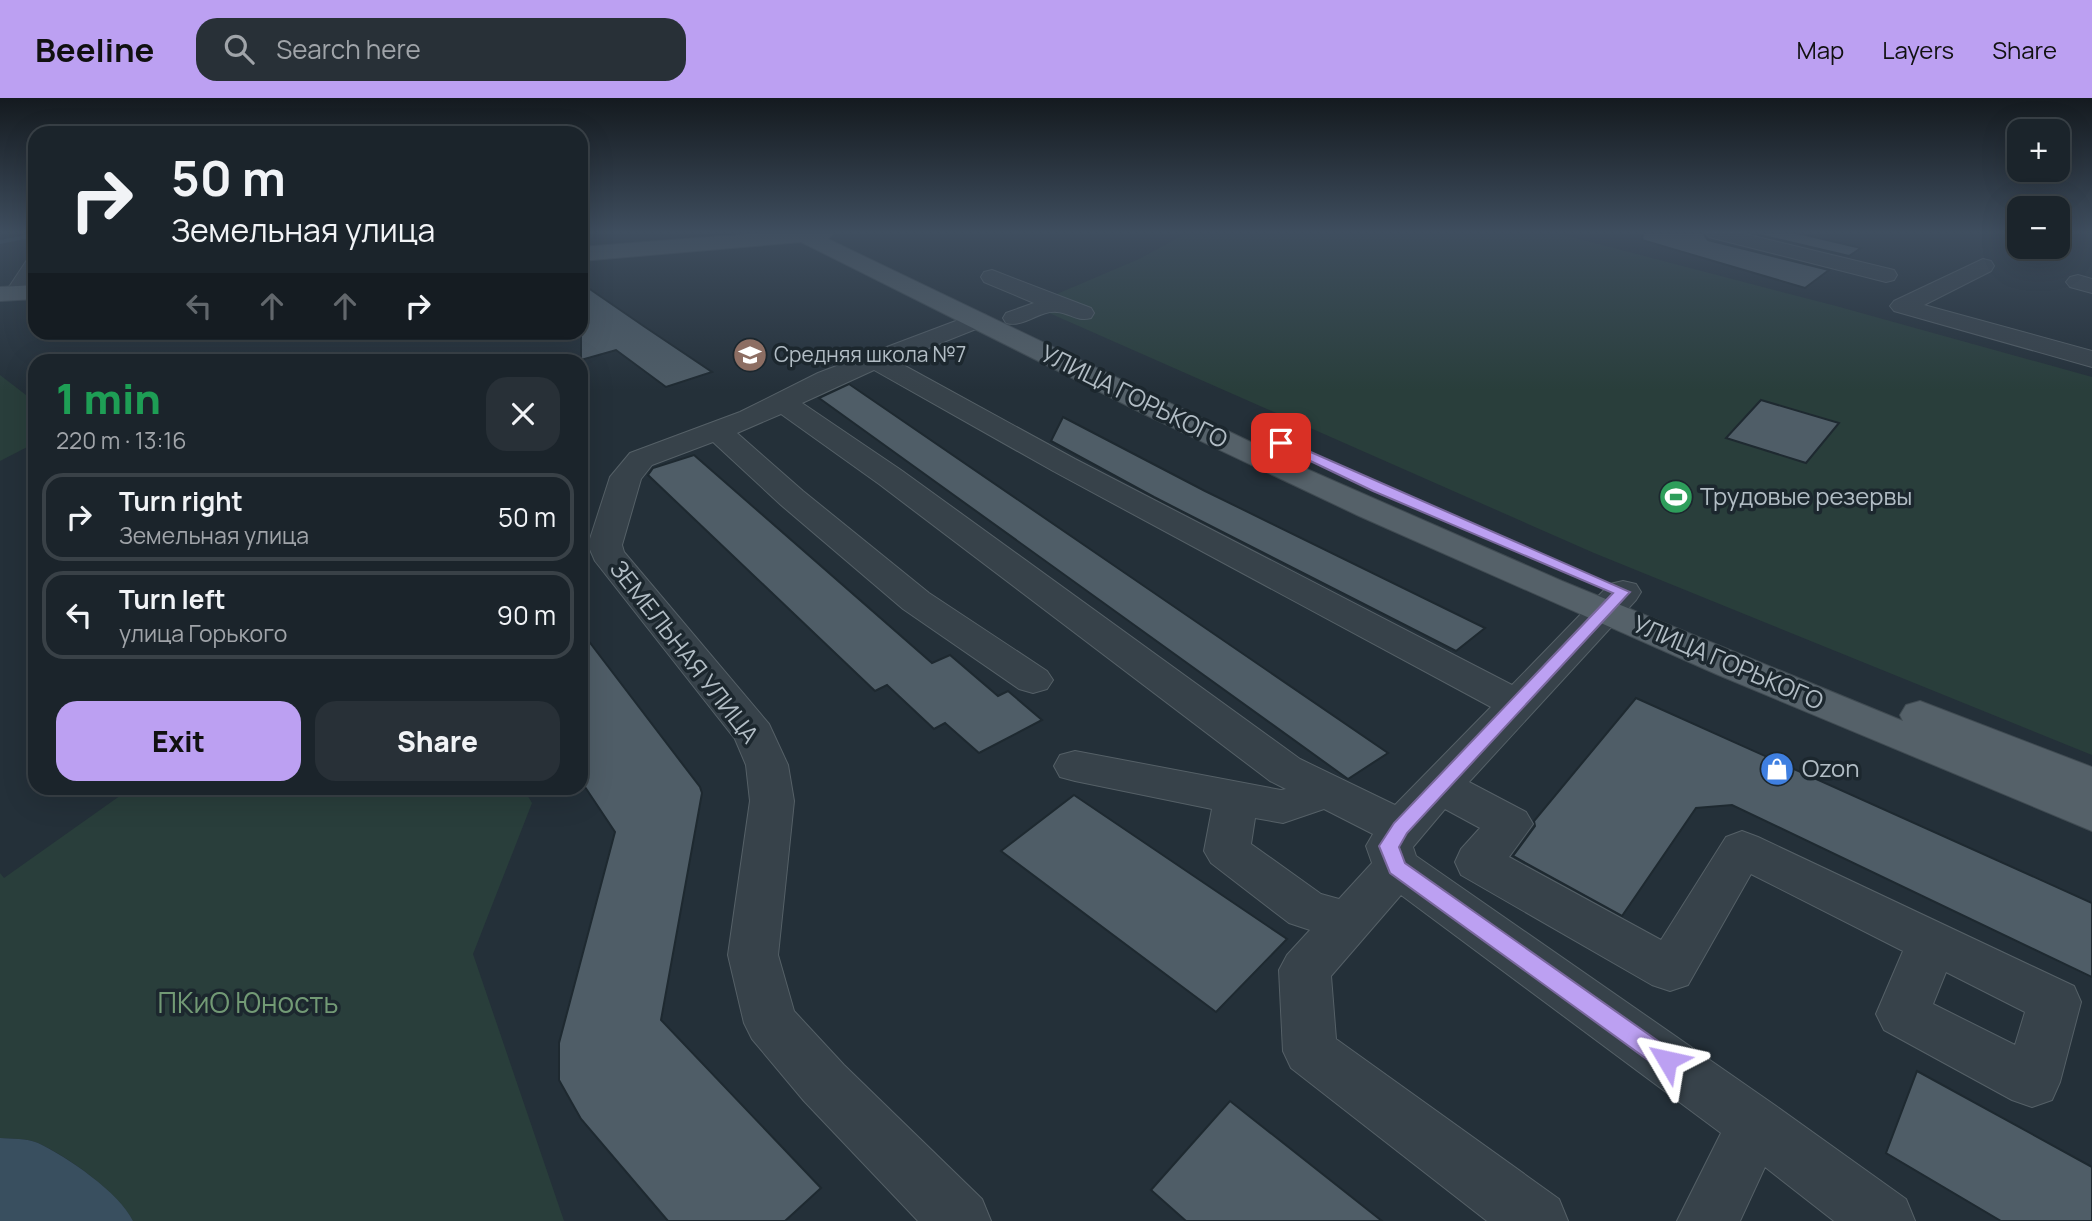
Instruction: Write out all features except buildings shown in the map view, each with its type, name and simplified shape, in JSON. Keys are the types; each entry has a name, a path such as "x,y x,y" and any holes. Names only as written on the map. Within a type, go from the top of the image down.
{"main road":[{"name":"УЛИЦА ГОРЬКОГО","path":"913,285 1215,438 1369,509 2092,784"},
{"name":"УЛИЦА ГОРЬКОГО","path":"939,285 1015,318 1614,601 2092,815"}],"street":[{"path":"1013,285 1082,313"},
{"path":"1944,285 1902,306 2092,359"},
{"path":"1015,318 1056,303"},
{"name":"ЗЕМЕЛЬНАЯ УЛИЦА","path":"960,1221 824,1083 771,1023 753,955 772,800 767,765 754,734 607,554 605,545 626,477 641,459 784,403 828,379 977,320"},
{"path":"1991,331 2007,320 2092,342"},
{"path":"875,360 1064,465 1516,704"},
{"path":"784,403 890,477 1285,770 1329,790 1399,848 1884,1221"},
{"path":"717,430 792,498 916,601 1032,680"},
{"path":"1536,1221 1310,1051 1305,970 1349,921 1440,786 1614,601"},
{"path":"1075,766 1283,807 1329,790"},
{"path":"1440,786 1510,824 1478,862 1670,970 1742,849 1932,943"},
{"path":"1236,797 1227,851 1306,909 1349,921"},
{"path":"1707,1221 1756,1125"}],"green space":[{"name":"Трудовые резервы","path":"1077,285 1757,285 2092,377 2092,755 1594,553 1031,305"},
{"path":"0,375 28,397 28,447 0,461"},
{"name":"ПКиО Юность","path":"121,795 527,795 532,803 473,954 564,1221 133,1221 104,1187 63,1157 34,1141 0,1138 0,873 4,878"}],"water":[{"path":"0,1138 34,1141 63,1157 105,1187 133,1221 0,1221"}],"place":[{"name":"Средняя школа №7","path":"750,355"},
{"name":"Трудовые резервы","path":"1676,497"},
{"name":"Ozon","path":"1777,769"}],"route":[{"path":"1281,443 1378,488 1623,592 1401,828 1389,846 1397,867 1667,1060"}]}
